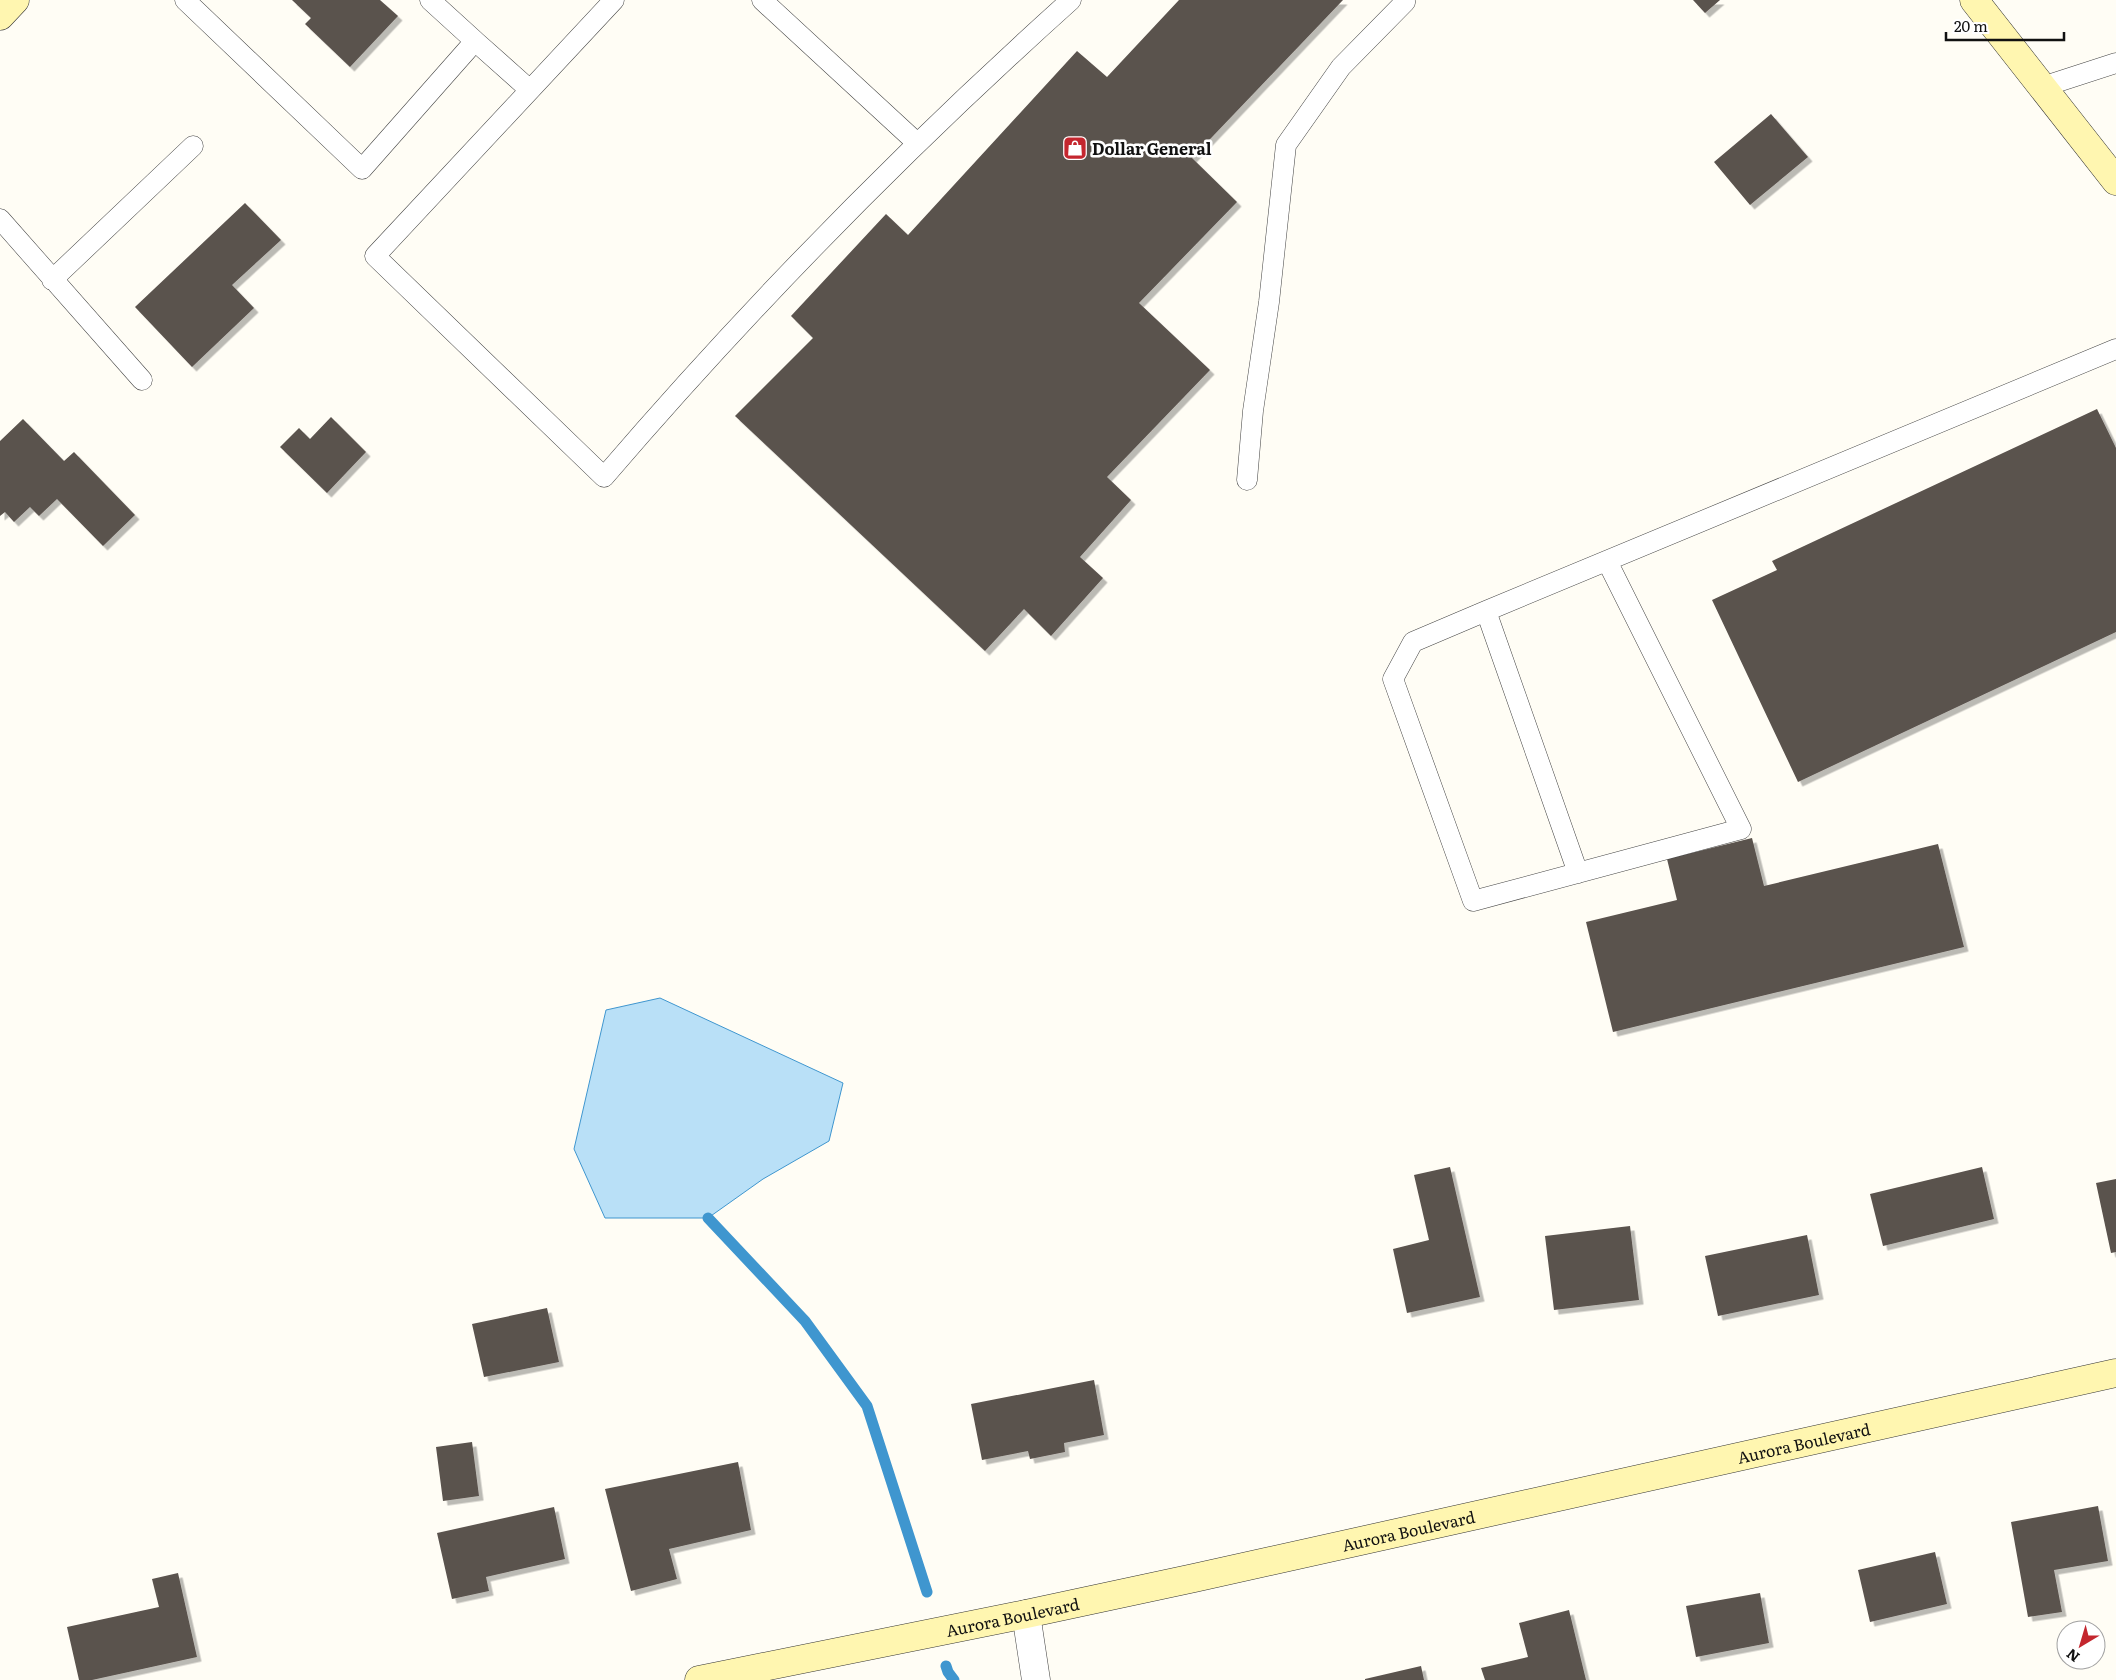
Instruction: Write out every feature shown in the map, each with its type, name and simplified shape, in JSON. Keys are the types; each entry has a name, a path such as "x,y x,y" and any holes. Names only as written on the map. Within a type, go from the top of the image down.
{"street":[{"path":"0,16 15,0"},
{"path":"1974,0 2116,181"},
{"name":"Aurora Boulevard","path":"699,1680 1026,1614 2116,1374"},
{"path":"1026,1614 1036,1680"}],"lane":[{"path":"185,0 362,169 475,41"},
{"path":"430,0 530,90"},
{"path":"614,0 375,256 604,477 680,389 841,219 993,70 1072,0"},
{"path":"762,0 917,143"},
{"path":"1246,480 1269,302 1286,145 1342,67 1405,2 1404,0"},
{"path":"2042,87 2116,63"},
{"path":"52,280 193,146"},
{"path":"0,219 142,380"},
{"path":"1606,561 1741,829 1473,901 1393,679 1414,642 1486,611 1606,561 2116,349"},
{"path":"1486,611 1578,873"}],"water":[{"path":"660,998 843,1083 829,1141 763,1179 708,1218 605,1218 574,1149 606,1010"}],"building":[{"path":"292,0 380,0 398,16 350,67 305,24 311,18"},
{"path":"1179,0 1343,0 1192,158 1237,202 1139,303 1210,370 1107,477 1131,500 1080,557 1103,578 1051,636 1024,609 985,651 735,416 813,338 791,316 886,214 908,235 1077,51 1107,77"},
{"path":"1693,0 1720,0 1705,13"},
{"path":"1771,114 1808,157 1750,205 1714,162"},
{"path":"245,203 281,240 232,285 254,308 192,367 135,307"},
{"path":"2097,409 2116,448 2116,632 1798,782 1712,600 1777,570 1772,561"},
{"path":"331,417 366,452 327,493 280,447 299,428 310,439"},
{"path":"23,419 64,461 74,452 135,515 103,546 57,499 39,516 30,507 14,522 5,512 0,516 0,441"},
{"path":"1752,838 1764,886 1938,844 1964,947 1613,1032 1586,922 1677,900 1667,859"},
{"path":"1450,1167 1480,1297 1407,1313 1393,1249 1429,1240 1414,1175"},
{"path":"1982,1167 1994,1219 1883,1246 1870,1194"},
{"path":"2116,1179 2116,1252 2111,1253 2096,1183"},
{"path":"1630,1226 1639,1300 1554,1310 1545,1236"},
{"path":"1807,1235 1819,1295 1718,1316 1705,1256"},
{"path":"547,1308 559,1362 484,1377 472,1324"},
{"path":"1094,1380 1104,1435 1064,1443 1065,1452 1030,1459 1028,1451 982,1460 971,1404"},
{"path":"472,1442 479,1496 443,1501 436,1447"},
{"path":"738,1462 751,1530 669,1549 677,1579 631,1591 605,1489"},
{"path":"2098,1506 2108,1561 2054,1570 2062,1612 2028,1617 2011,1522"},
{"path":"554,1507 565,1559 486,1577 489,1591 452,1599 437,1533"},
{"path":"1935,1552 1947,1604 1870,1622 1858,1570"},
{"path":"178,1573 197,1657 92,1680 79,1680 67,1627 159,1607 152,1579"},
{"path":"1760,1593 1769,1643 1696,1657 1686,1606"},
{"path":"1569,1610 1586,1680 1485,1680 1481,1668 1528,1657 1519,1623"},
{"path":"1421,1666 1424,1680 1365,1680 1365,1679"}],"waterway":[{"path":"708,1218 805,1321 867,1406 927,1592"},
{"path":"946,1666 954,1680"}],"place":[{"name":"Dollar General","path":"1075,148"}]}
